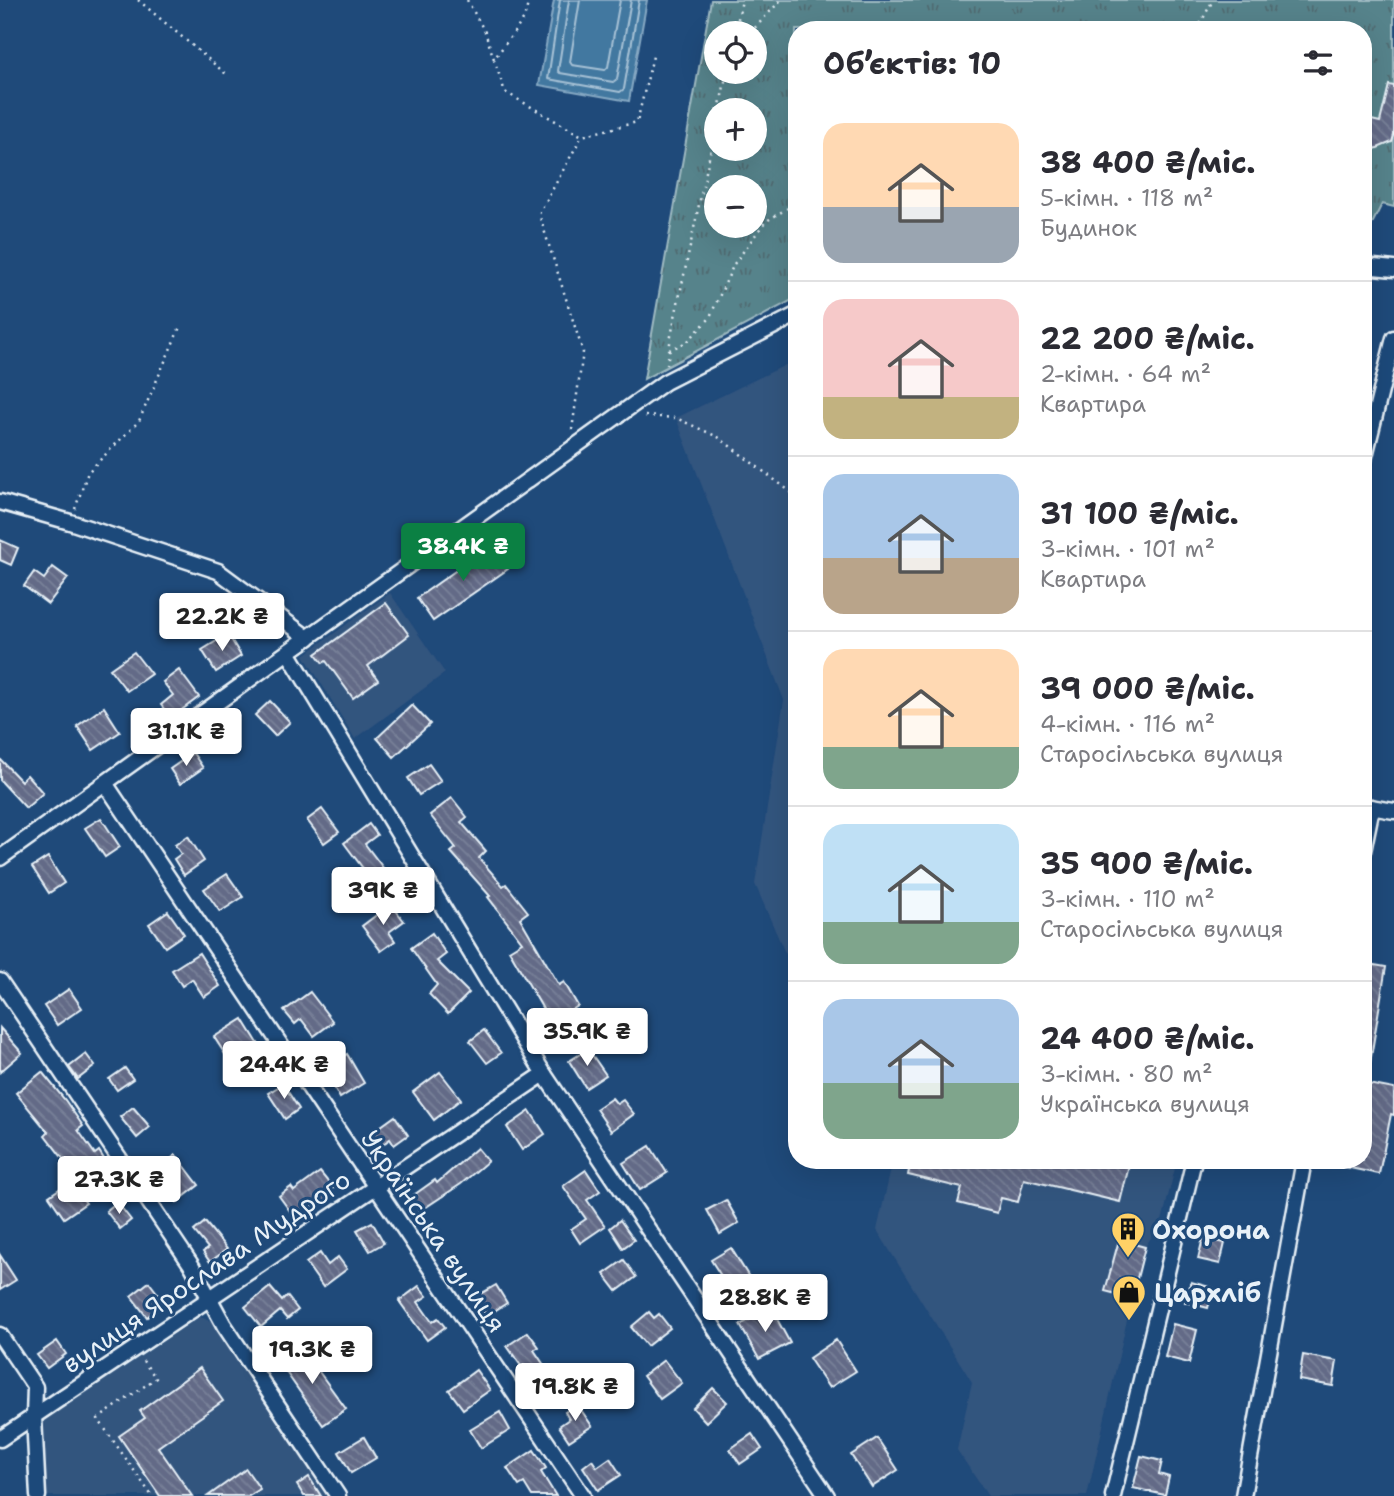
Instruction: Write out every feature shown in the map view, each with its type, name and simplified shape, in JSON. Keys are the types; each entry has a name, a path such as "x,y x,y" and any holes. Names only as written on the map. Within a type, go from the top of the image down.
{"street":[{"path":"1372,267 1394,269"},
{"path":"0,858 665,382 788,319"},
{"path":"1372,427 1394,338"},
{"path":"0,502 218,571 307,638"},
{"path":"288,652 544,1074 827,1496"},
{"name":"Українська вулиця","path":"105,783 583,1496"},
{"path":"1372,807 1394,811"},
{"path":"0,981 192,1266 224,1325 338,1496"},
{"name":"вулиця Ярослава Мудрого","path":"0,1439 544,1074"},
{"path":"1113,1496 1192,1169"},
{"path":"1243,1496 1302,1169"},
{"path":"0,1335 35,1387 38,1496"}],"path":[{"path":"138,0 226,74"},
{"path":"467,0 485,32 505,92 582,136 637,122 654,52"},
{"path":"494,59 524,19 529,0"},
{"path":"738,21 742,0"},
{"path":"761,21 781,0"},
{"path":"1202,21 1213,0"},
{"path":"570,450 583,352 539,214 582,136"},
{"path":"665,382 671,336 708,161"},
{"path":"669,351 687,342 709,319 734,264 765,222 788,208"},
{"path":"70,522 88,472 139,421 180,327"},
{"path":"620,415 676,418 718,438 788,490"},
{"path":"135,1349 156,1378 98,1419 152,1496"}],"shaded area":[{"path":"788,364 788,955 755,884 784,700 676,418"},
{"path":"390,593 445,673 355,739 304,655"},
{"name":"Цархліб","path":"891,1169 1175,1169 1162,1221 1145,1247 1087,1496 988,1496 957,1450 972,1382 877,1230"},
{"path":"200,1317 216,1323 332,1496 46,1496 44,1421"}],"green space":[{"path":"711,0 1394,0 1394,207 1382,204 1372,224 1372,21 788,21 788,302 644,379 704,40 704,84 767,84 767,21 707,21"}],"water":[{"path":"554,0 647,0 629,101 539,85"}],"building":[{"path":"1389,85 1394,86 1392,142 1372,150 1372,120 1380,122"},
{"path":"0,540 18,548 11,565 0,560"},
{"path":"492,545 508,569 433,621 417,598"},
{"path":"53,567 68,578 48,604 24,586 34,572 44,579"},
{"path":"386,603 409,635 368,666 378,680 353,698 326,661 323,663 316,654"},
{"path":"228,634 241,656 216,672 202,650"},
{"path":"134,652 151,674 127,691 110,669"},
{"path":"179,670 199,697 171,718 161,705 173,695 163,682"},
{"path":"270,701 290,722 275,736 255,715"},
{"path":"412,705 430,724 394,757 377,738"},
{"path":"104,707 120,732 93,750 77,726"},
{"path":"193,753 203,768 180,784 170,769"},
{"path":"0,759 21,781 27,775 43,793 26,808 0,780"},
{"path":"429,764 441,781 419,795 408,778"},
{"path":"452,798 467,817 461,822 486,851 479,858 503,886 506,884 528,912 520,918 559,985 564,982 578,1006 551,1023 509,950 522,942 488,897 490,896 451,852 456,848 430,815"},
{"path":"322,809 339,832 324,843 307,820"},
{"path":"101,818 120,847 105,857 85,828"},
{"path":"369,824 377,835 365,844 390,877 377,887 344,843"},
{"path":"188,836 204,861 184,875 174,859 181,854 175,845"},
{"path":"48,857 64,883 49,893 32,867"},
{"path":"227,874 243,897 220,912 204,889"},
{"path":"391,904 404,921 389,932 395,941 381,951 362,926"},
{"path":"168,911 184,934 165,947 149,924"},
{"path":"432,933 446,954 437,961 469,993 448,1014 429,994 437,985 411,948"},
{"path":"199,953 220,986 204,997 192,979 182,986 172,970"},
{"path":"1372,965 1386,967 1372,1051"},
{"path":"69,989 82,1008 57,1025 44,1006"},
{"path":"310,992 333,1022 314,1036 301,1019 295,1024 284,1011"},
{"path":"243,1019 264,1053 236,1071 214,1037"},
{"path":"0,1028 22,1053 0,1072"},
{"path":"484,1030 501,1053 487,1063 470,1041"},
{"path":"588,1049 606,1075 586,1088 569,1061"},
{"path":"86,1054 95,1066 78,1079 69,1067"},
{"path":"347,1054 364,1083 340,1098 329,1078 320,1084 314,1074"},
{"path":"125,1068 133,1079 117,1090 109,1079"},
{"path":"42,1072 83,1126 78,1130 95,1154 99,1151 112,1172 78,1193 86,1203 64,1218 49,1196 77,1177 45,1135 48,1132 16,1093"},
{"path":"440,1072 461,1099 434,1120 413,1092"},
{"path":"283,1084 299,1109 285,1119 268,1093"},
{"path":"1372,1085 1394,1089 1394,1115 1391,1114 1379,1174 1355,1169 1372,1169"},
{"path":"612,1098 617,1104 623,1100 634,1114 611,1131 596,1109"},
{"path":"133,1107 150,1127 137,1138 120,1117"},
{"path":"530,1111 545,1134 522,1150 507,1127"},
{"path":"395,1116 408,1135 394,1145 390,1139 375,1150 366,1137"},
{"path":"650,1146 667,1173 640,1190 623,1163"},
{"path":"477,1148 488,1161 461,1184 420,1211 411,1197 435,1180 437,1183"},
{"path":"176,1155 199,1185 177,1202 154,1172"},
{"path":"909,1169 1128,1169 1120,1202 1024,1179 1018,1202 1001,1198 997,1213 958,1203 962,1188 908,1175"},
{"path":"586,1170 600,1191 587,1200 605,1226 580,1243 571,1229 586,1219 563,1186"},
{"path":"320,1172 333,1188 325,1194 328,1199 295,1218 279,1196 291,1187 294,1191"},
{"path":"726,1200 739,1223 720,1234 707,1210"},
{"path":"117,1202 131,1220 120,1229 106,1211"},
{"path":"620,1220 634,1240 623,1248 610,1228"},
{"path":"205,1222 227,1249 210,1262 203,1252 208,1248 194,1231"},
{"path":"372,1222 384,1243 370,1251 357,1230"},
{"path":"1203,1238 1225,1243 1220,1264 1198,1259"},
{"name":"Охорона","path":"1119,1240 1145,1247 1132,1298 1105,1291"},
{"path":"731,1248 749,1277 730,1290 711,1260"},
{"path":"320,1253 328,1265 338,1257 347,1269 323,1287 306,1263"},
{"path":"0,1255 16,1280 0,1290"},
{"path":"624,1260 636,1277 617,1291 604,1274"},
{"path":"149,1282 165,1303 147,1317 131,1296"},
{"path":"1191,1282 1213,1288 1208,1308 1185,1302"},
{"path":"496,1285 507,1303 486,1316 475,1297"},
{"path":"419,1286 427,1296 418,1302 432,1322 438,1318 445,1327 427,1340 399,1301"},
{"path":"270,1287 282,1301 287,1296 298,1310 287,1319 280,1311 261,1327 245,1307"},
{"path":"771,1308 790,1343 759,1359 740,1325"},
{"path":"649,1312 654,1318 659,1314 670,1328 647,1346 631,1327"},
{"path":"1173,1324 1197,1330 1189,1363 1165,1357"},
{"path":"528,1332 539,1347 534,1350 558,1386 543,1397 507,1346"},
{"path":"836,1340 856,1371 829,1388 809,1358"},
{"path":"57,1341 66,1354 47,1368 37,1355"},
{"path":"301,1347 346,1409 323,1425 279,1362"},
{"path":"1303,1355 1337,1361 1333,1386 1299,1380"},
{"path":"664,1360 682,1383 660,1399 643,1376"},
{"path":"200,1368 223,1401 158,1447 192,1496 160,1496 119,1436 145,1418 140,1411"},
{"path":"476,1370 490,1390 463,1409 449,1390"},
{"path":"713,1388 727,1402 706,1422 693,1408"},
{"path":"577,1404 592,1426 569,1441 559,1426 569,1419 565,1412"},
{"path":"500,1412 510,1430 481,1448 470,1430"},
{"path":"752,1434 762,1449 740,1464 730,1449"},
{"path":"364,1437 376,1458 351,1473 339,1452"},
{"path":"877,1438 898,1470 872,1487 851,1455"},
{"path":"534,1450 546,1468 541,1472 556,1496 532,1496 524,1483 519,1486 507,1468"},
{"path":"1141,1456 1162,1461 1159,1474 1169,1477 1165,1495 1133,1488"},
{"path":"610,1458 621,1475 598,1490 583,1467 592,1460 597,1467"},
{"path":"246,1469 260,1489 249,1496 208,1496"},
{"path":"309,1477 321,1496 304,1496 297,1485"}],"place":[{"name":"Охорона","path":"1128,1259"},
{"name":"Цархліб","path":"1129,1322"}]}
